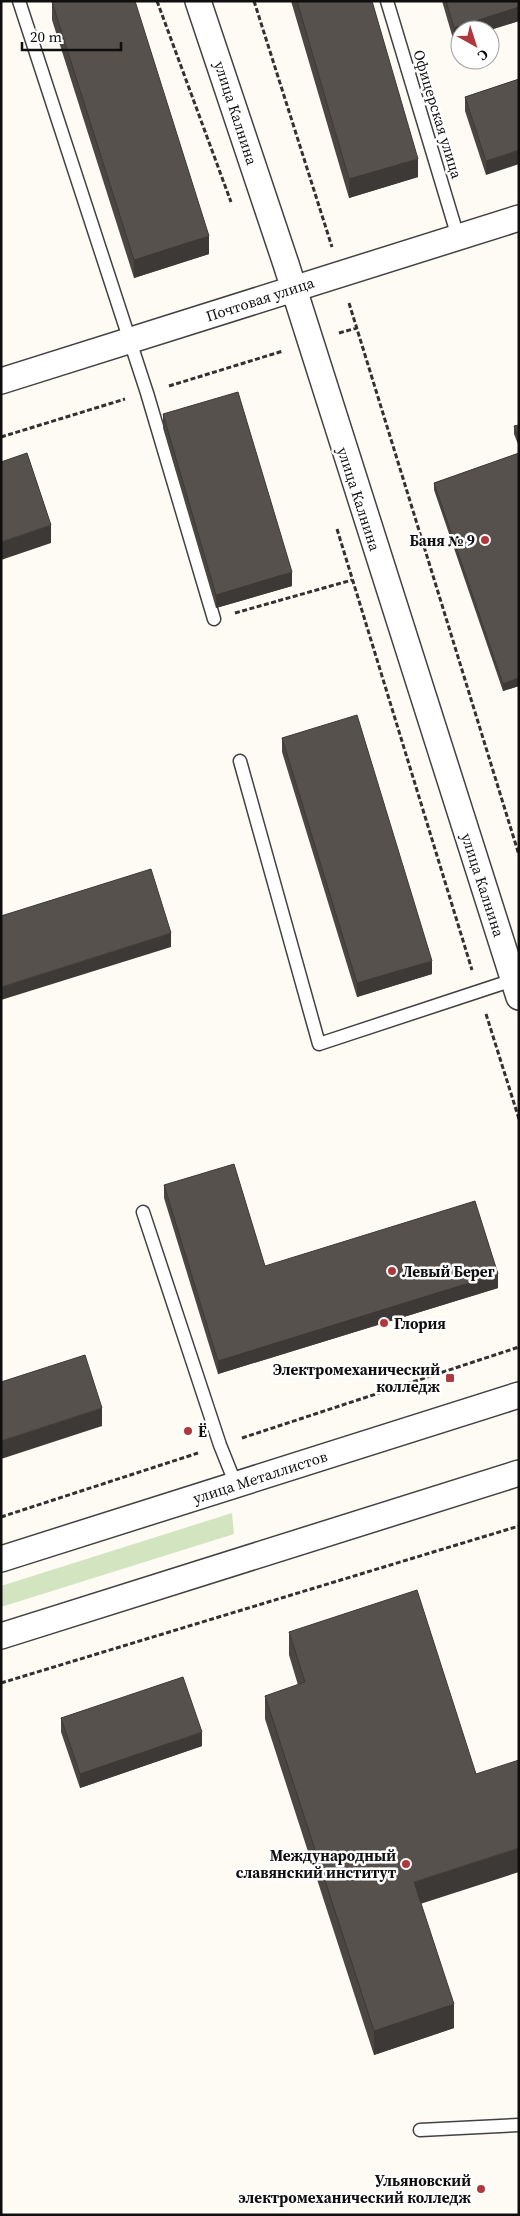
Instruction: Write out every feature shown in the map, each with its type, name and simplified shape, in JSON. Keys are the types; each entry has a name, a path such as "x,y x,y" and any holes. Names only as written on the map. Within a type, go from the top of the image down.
{"street":[{"name":"улица Калнина","path":"198,1 516,989"},
{"name":"Почтовая улица","path":"1,381 519,218"},
{"name":"улица Металлистов","path":"1,1559 519,1395"},
{"path":"1,1636 519,1473"}],"lane":[{"path":"18,1 147,392 214,619"},
{"name":"Офицерская улица","path":"387,1 458,237"},
{"path":"240,761 319,1044 479,991 516,989"},
{"path":"142,1212 220,1446 236,1484"},
{"path":"420,2130 519,2125"}],"path":[{"path":"157,1 234,207"},
{"path":"254,1 332,250"},
{"path":"357,328 519,854"},
{"path":"1,437 282,351 285,361"},
{"path":"335,523 519,1118"},
{"path":"214,619 352,580"},
{"path":"1,1517 519,1347"},
{"path":"1,1683 519,1526"}],"green space":[{"path":"232,1513 234,1534 1,1607 1,1586"}],"building":[{"path":"135,1 209,236 134,260 52,2"},
{"path":"297,1 372,1 418,159 349,179"},
{"path":"446,1 519,1 519,7 479,20 452,20"},
{"path":"519,79 519,150 486,161 465,97"},
{"path":"238,392 292,572 216,595 163,414"},
{"path":"519,425 519,440 514,426"},
{"path":"27,453 51,525 1,542 1,462"},
{"name":"Баня № 9","path":"519,453 519,678 503,684 434,483"},
{"path":"357,715 432,961 357,983 282,738"},
{"path":"151,869 171,933 1,987 1,916"},
{"name":"Левый Берег","path":"234,1164 265,1266 475,1201 498,1274 218,1361 164,1185"},
{"path":"85,1355 102,1408 1,1441 1,1382"},
{"path":"417,1590 476,1774 519,1760 519,1848 414,1882 454,2004 374,2031 265,1696 305,1682 289,1632"},
{"path":"183,1677 202,1732 80,1774 61,1718"}],"place":[{"name":"Баня № 9","path":"485,540"},
{"name":"Левый Берег","path":"392,1271"},
{"name":"Глория","path":"384,1323"},
{"name":"Электромеханический колледж","path":"450,1378"},
{"name":"Ё","path":"188,1431"},
{"name":"Международный славянский институт","path":"406,1864"},
{"name":"Ульяновский электромеханический колледж","path":"481,2189"}]}
